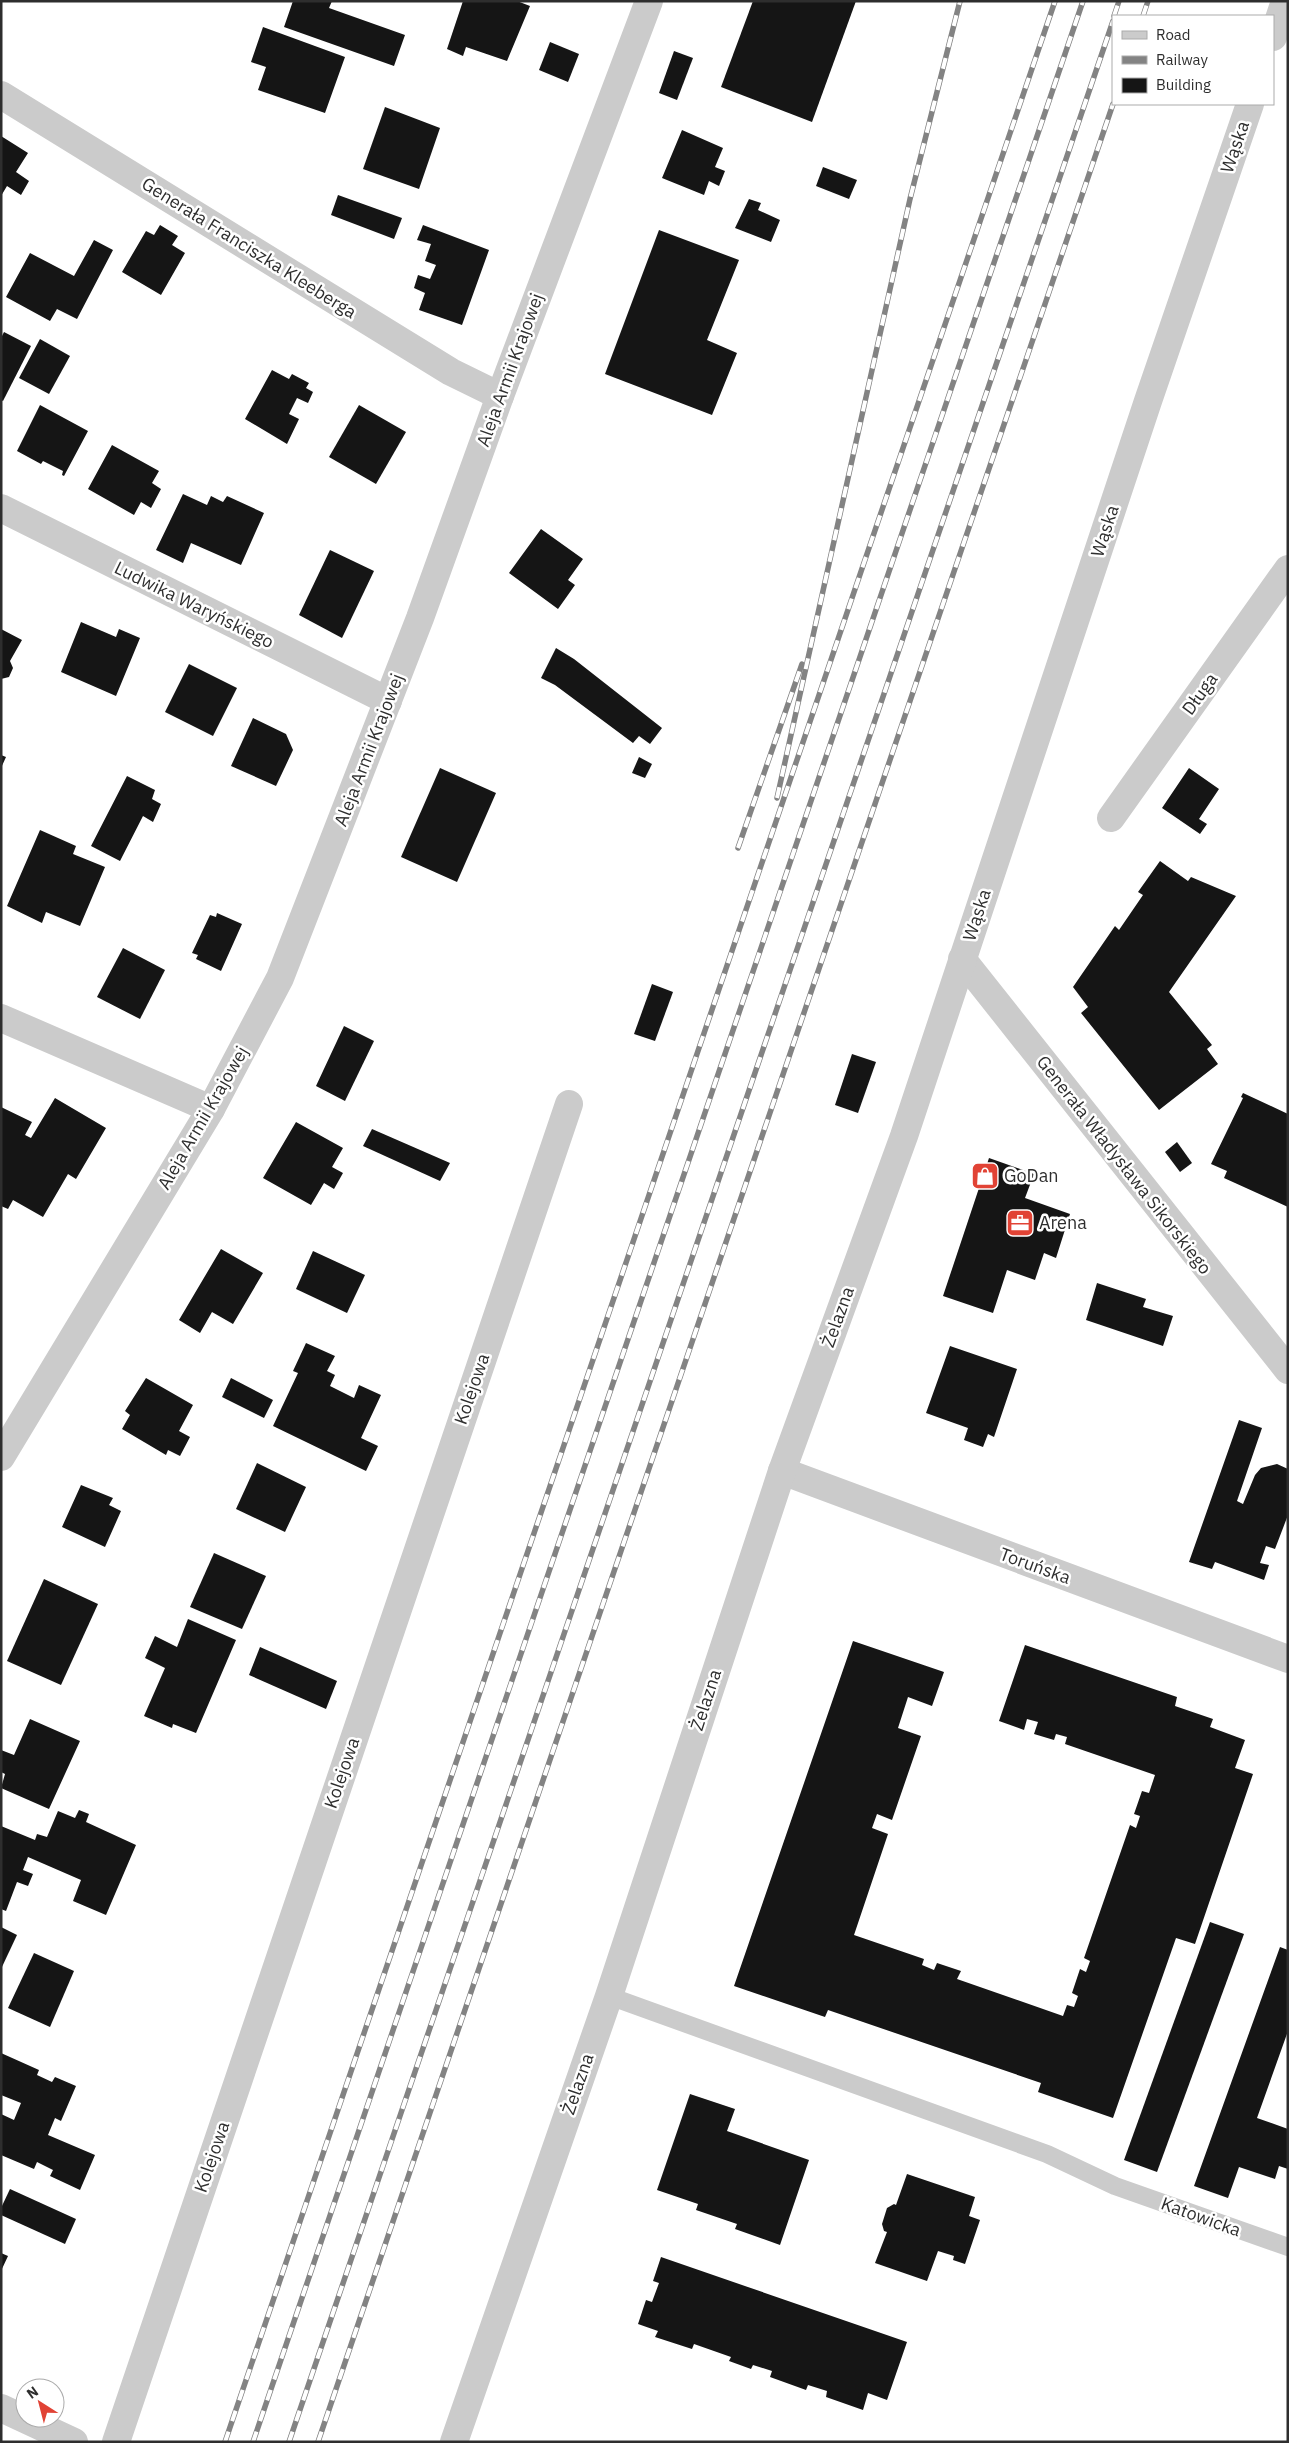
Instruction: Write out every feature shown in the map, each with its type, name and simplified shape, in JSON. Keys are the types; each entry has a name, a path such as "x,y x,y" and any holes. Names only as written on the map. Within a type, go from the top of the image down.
{"street":[{"name":"Aleja Armii Krajowej","path":"1,1457 9,1428 211,1109 280,978 388,701 500,396 649,1"},
{"path":"1274,34 1285,1"},
{"name":"Generała Franciszka Kleeberga","path":"1,95 451,372 500,396"},
{"name":"Wąska","path":"962,959 1148,401 1250,105"},
{"name":"Ludwika Waryńskiego","path":"1,508 388,701"},
{"name":"Długa","path":"1111,818 1288,569"},
{"name":"Generała Władysława Sikorskiego","path":"962,959 1288,1370"},
{"name":"Żelazna","path":"454,2442 609,1996 782,1471 904,1136 962,959"},
{"path":"1,1018 211,1109"},
{"name":"Kolejowa","path":"116,2442 569,1104"},
{"name":"Toruńska","path":"782,1471 1288,1659"},
{"path":"1,2408 74,2442"}],"lane":[{"name":"Katowicka","path":"609,1996 1047,2154 1114,2186 1288,2247"}],"building":[{"path":"293,1 332,1 329,8 405,35 394,66 284,27"},
{"path":"463,1 517,1 530,6 507,61 466,47 463,56 447,49"},
{"path":"753,1 856,1 812,122 721,87"},
{"path":"263,27 345,57 325,113 258,90 266,67 251,62"},
{"path":"550,42 579,54 568,82 539,70"},
{"path":"674,51 693,58 677,100 659,93"},
{"path":"385,107 440,128 419,189 363,169"},
{"path":"682,130 723,148 715,167 725,171 719,186 709,181 704,195 662,178"},
{"path":"1,136 28,153 16,172 29,181 21,195 7,186 1,196"},
{"path":"823,167 857,180 849,199 816,186"},
{"path":"338,195 402,218 394,239 331,215"},
{"path":"749,199 761,203 758,210 780,220 771,242 735,228"},
{"path":"160,225 178,236 172,245 185,253 161,295 122,272 146,231 154,235"},
{"path":"423,225 489,250 462,325 419,310 425,293 414,288 418,275 430,279 436,265 425,261 431,244 417,240"},
{"path":"659,230 739,260 707,340 737,353 712,415 605,374"},
{"path":"94,240 113,250 77,319 57,309 50,321 6,297 30,253 74,276"},
{"path":"4,332 31,346 3,401 1,400 1,338"},
{"path":"40,339 70,356 49,394 19,378"},
{"path":"272,370 289,379 292,374 309,383 306,388 313,392 308,403 297,398 289,414 299,419 287,444 245,419"},
{"path":"40,405 88,431 64,476 62,475 63,471 43,461 41,464 17,451"},
{"path":"359,405 406,432 376,484 329,457"},
{"path":"112,445 159,471 152,483 161,489 151,508 141,502 134,515 88,489"},
{"path":"183,494 207,505 211,496 223,502 227,496 264,513 241,565 191,543 183,563 156,550"},
{"path":"541,529 583,559 568,580 575,585 558,609 509,573"},
{"path":"330,550 374,571 342,638 299,615"},
{"path":"81,622 116,637 119,629 140,638 116,696 61,672"},
{"path":"1,629 22,640 10,661 13,668 9,677 1,679"},
{"path":"556,648 574,659 662,728 650,744 639,736 633,743 555,685 541,678"},
{"path":"189,664 237,688 213,736 165,712"},
{"path":"253,718 286,734 293,750 276,786 231,766"},
{"path":"1,755 6,757 1,768"},
{"path":"639,757 652,764 645,778 632,773"},
{"path":"440,768 496,793 457,882 401,857"},
{"path":"1189,768 1219,789 1199,819 1207,824 1200,834 1162,808"},
{"path":"127,776 155,790 152,799 161,804 153,822 143,816 120,861 91,846"},
{"path":"40,830 76,846 73,854 105,867 80,926 46,912 42,923 7,906"},
{"path":"1160,861 1188,881 1191,877 1236,896 1169,992 1212,1045 1207,1049 1218,1064 1159,1110 1081,1013 1088,1007 1073,987 1115,926 1119,930 1143,895 1138,892"},
{"path":"217,913 242,924 221,971 196,959 198,955 192,953 210,915 216,917"},
{"path":"123,948 165,970 140,1019 97,997"},
{"path":"652,984 673,992 655,1041 634,1034"},
{"path":"344,1026 374,1041 345,1101 316,1086"},
{"path":"852,1054 876,1062 858,1113 835,1105"},
{"path":"1243,1093 1288,1114 1288,1207 1224,1178 1227,1171 1211,1164 1243,1098 1241,1097"},
{"path":"55,1098 106,1128 76,1179 68,1174 43,1217 13,1200 8,1209 1,1206 1,1107 32,1122 25,1135 31,1138"},
{"path":"296,1122 343,1148 332,1167 343,1173 334,1189 324,1183 311,1205 263,1178"},
{"path":"372,1129 450,1163 440,1181 363,1146"},
{"path":"1177,1142 1192,1163 1180,1172 1165,1152"},
{"path":"989,1158 1034,1174 1025,1198 1070,1214 1056,1258 1044,1253 1035,1280 1007,1270 993,1313 943,1296"},
{"path":"221,1249 263,1273 233,1324 212,1312 200,1333 179,1320"},
{"path":"313,1251 365,1275 347,1313 296,1289"},
{"path":"1097,1283 1146,1299 1143,1307 1173,1316 1163,1346 1086,1320"},
{"path":"306,1343 335,1356 327,1371 335,1375 330,1386 354,1398 359,1385 381,1395 361,1438 378,1446 366,1471 273,1426 298,1373 293,1371"},
{"path":"950,1346 1017,1369 994,1437 988,1434 983,1447 964,1440 968,1428 926,1413"},
{"path":"146,1378 193,1405 179,1431 190,1437 180,1456 168,1450 166,1455 122,1429 130,1415 125,1411"},
{"path":"231,1378 273,1400 264,1418 222,1397"},
{"path":"1239,1420 1262,1428 1237,1501 1243,1504 1255,1475 1261,1468 1277,1464 1288,1469 1288,1515 1275,1549 1266,1546 1260,1563 1269,1565 1264,1580 1215,1562 1212,1569 1189,1562"},
{"path":"257,1463 306,1487 285,1532 236,1509"},
{"path":"81,1485 113,1498 109,1505 121,1511 105,1547 62,1527"},
{"path":"214,1553 266,1576 242,1629 190,1607"},
{"path":"44,1579 98,1604 61,1685 7,1661"},
{"path":"188,1619 236,1640 196,1733 173,1724 172,1728 144,1716 165,1668 145,1658 155,1636 177,1647"},
{"path":"853,1641 944,1672 932,1706 908,1697 898,1728 921,1736 892,1820 877,1814 872,1828 888,1834 854,1935 924,1959 922,1965 934,1970 937,1963 961,1971 957,1979 1063,2016 1067,2005 1074,2007 1078,1996 1072,1993 1080,1969 1086,1972 1090,1961 1084,1958 1130,1825 1136,1828 1140,1816 1134,1814 1142,1791 1149,1793 1155,1775 1065,1744 1067,1737 1056,1734 1054,1740 1034,1734 1038,1722 1027,1719 1024,1730 999,1721 1025,1645 1177,1697 1175,1706 1213,1719 1210,1727 1245,1740 1235,1768 1253,1774 1195,1944 1176,1938 1113,2118 1038,2092 1041,2083 828,2010 825,2017 734,1986"},
{"path":"260,1647 337,1681 326,1709 249,1675"},
{"path":"30,1719 80,1741 49,1809 1,1788 5,1774 1,1772 1,1750 14,1755"},
{"path":"79,1810 89,1814 86,1822 136,1845 106,1915 73,1901 81,1880 28,1857 23,1870 33,1874 28,1886 17,1882 6,1911 1,1909 1,1826 35,1840 37,1834 47,1837 58,1811 75,1818"},
{"path":"1210,1922 1244,1934 1157,2172 1124,2160"},
{"path":"1,1927 17,1935 1,1969"},
{"path":"1280,1947 1288,1950 1288,2031 1257,2118 1288,2129 1288,2169 1279,2166 1275,2179 1239,2167 1228,2198 1194,2186"},
{"path":"34,1953 74,1971 50,2027 8,2008"},
{"path":"1,2053 39,2070 37,2075 52,2082 55,2077 76,2086 61,2121 55,2118 48,2135 95,2155 80,2190 50,2176 53,2170 37,2162 34,2169 1,2155 1,2114 14,2120 21,2103 1,2095"},
{"path":"690,2094 735,2109 727,2131 809,2160 780,2245 735,2229 737,2224 696,2210 698,2204 657,2190"},
{"path":"907,2174 975,2197 969,2216 980,2220 965,2264 953,2260 954,2256 938,2251 927,2281 875,2263 887,2232 884,2231 882,2224 887,2208 894,2204 896,2205"},
{"path":"10,2189 76,2219 65,2244 1,2215 1,2208"},
{"path":"1,2253 8,2256 1,2271"},
{"path":"661,2257 907,2342 887,2400 868,2393 863,2410 826,2397 827,2391 808,2385 806,2390 770,2377 772,2371 753,2365 751,2369 729,2361 731,2357 694,2344 692,2349 655,2337 658,2331 638,2324 646,2300 652,2302 659,2283 653,2281"}],"railway":[{"path":"777,798 910,199 960,1"},
{"path":"225,2442 1055,1"},
{"path":"253,2442 1083,1"},
{"path":"1114,15 1119,1"},
{"path":"1143,15 1148,1"},
{"path":"289,2442 1112,24"},
{"path":"318,2442 1113,105"},
{"path":"738,848 802,664"}],"place":[{"name":"GoDan","path":"985,1176"},
{"name":"Arena","path":"1020,1223"}]}
